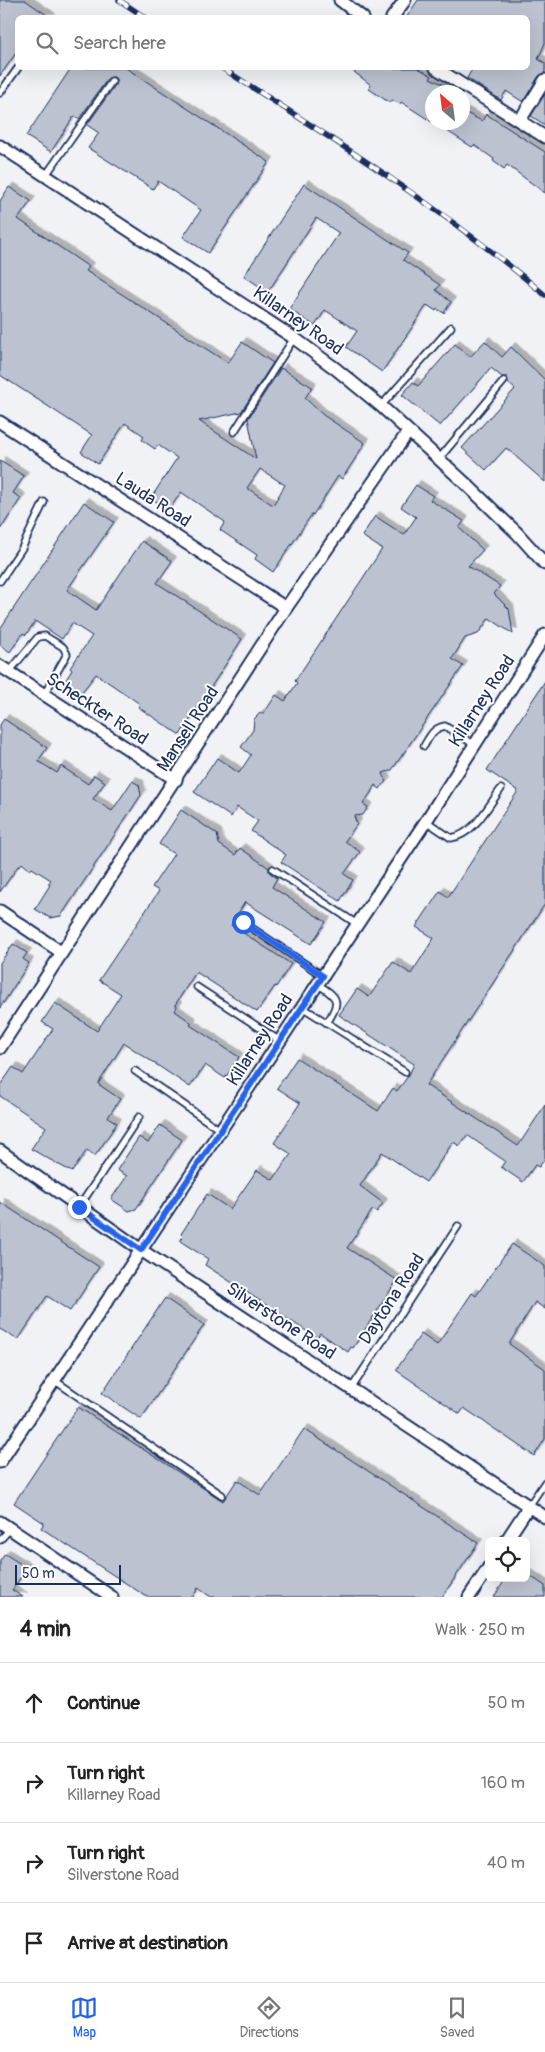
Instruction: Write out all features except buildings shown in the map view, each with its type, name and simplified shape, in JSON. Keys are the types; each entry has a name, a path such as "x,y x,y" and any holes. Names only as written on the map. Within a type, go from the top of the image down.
{"street":[{"path":"340,0 359,15"},
{"path":"394,15 405,0"},
{"path":"453,72 545,137"},
{"path":"520,120 545,80"},
{"name":"Killarney Road","path":"0,146 294,338 336,369 381,406 517,533 545,564"},
{"name":"Lauda Road","path":"0,422 286,608"},
{"name":"Mansell Road","path":"0,1048 61,952 176,780 286,608 408,432"},
{"name":"Killarney Road","path":"0,1462 426,821 545,635"},
{"name":"Scheckter Road","path":"4,669 176,780"},
{"path":"0,911 61,952"},
{"name":"Silverstone Road","path":"0,1151 141,1250 545,1517"},
{"path":"509,1537 529,1506"},
{"path":"5,1526 112,1597"},
{"path":"469,1597 485,1573"}],"lane":[{"path":"0,93 17,70"},
{"path":"46,175 112,82"},
{"path":"381,406 450,327"},
{"path":"234,432 294,338"},
{"path":"438,460 504,381"},
{"path":"0,580 22,548 44,502"},
{"path":"4,669 38,637 45,636 64,647 67,658 44,695"},
{"path":"424,746 432,732 438,727 445,726 475,745"},
{"path":"426,821 451,838 464,834 474,825 501,788"},
{"path":"273,869 357,924"},
{"path":"243,922 320,980 337,1001 337,1005 327,1024"},
{"path":"197,987 280,1041"},
{"path":"302,1007 405,1072"},
{"path":"135,1070 220,1130"},
{"path":"79,1207 139,1116"},
{"name":"Daytona Road","path":"351,1389 458,1226"},
{"path":"54,1380 222,1495"},
{"path":"529,1506 545,1482"},
{"path":"0,1540 5,1526"}],"railway":[{"path":"119,0 142,15"},
{"path":"225,70 346,148 428,204 507,263 545,295"}],"route":[{"path":"79,1207 141,1250 323,976 243,922"}]}
